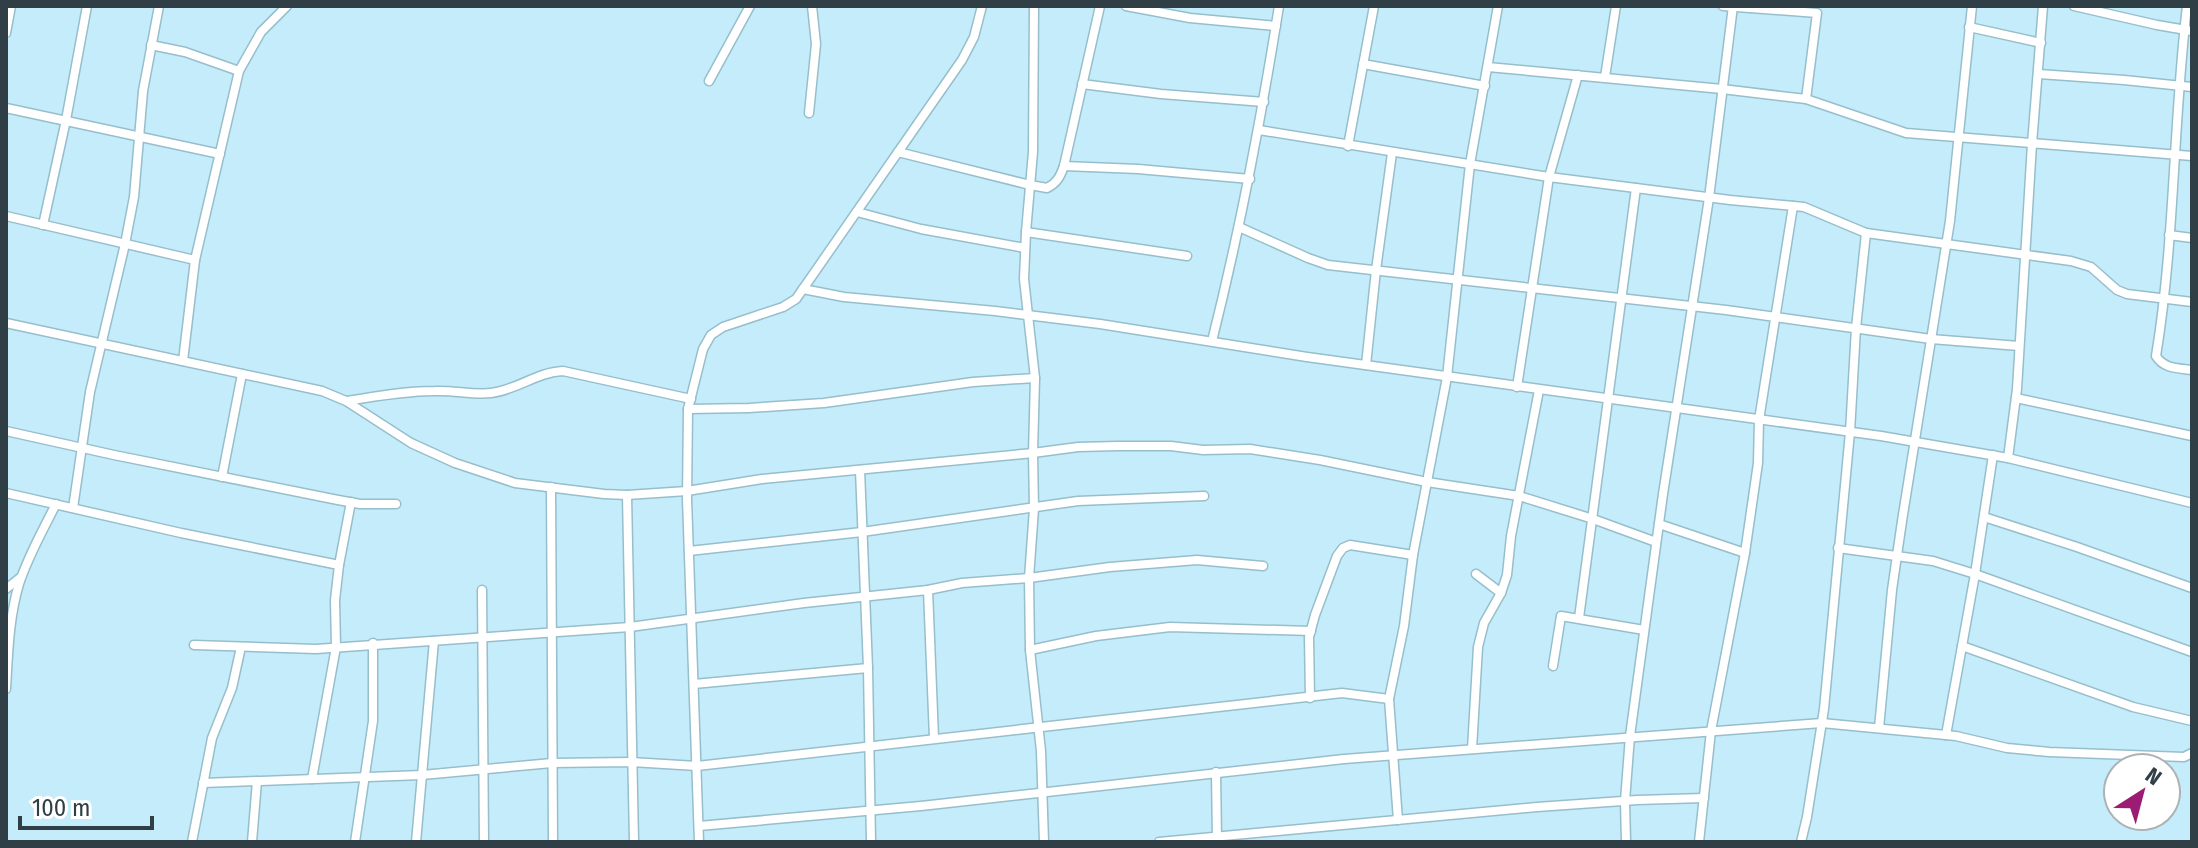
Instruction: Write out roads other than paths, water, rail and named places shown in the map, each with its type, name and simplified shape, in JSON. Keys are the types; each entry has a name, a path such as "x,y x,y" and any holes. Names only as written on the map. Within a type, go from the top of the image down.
{"street":[{"path":"6,33 11,6"},
{"path":"43,225 87,6"},
{"path":"73,508 90,392 134,197 143,91 159,6"},
{"path":"183,361 195,260 239,71 261,32 287,6"},
{"path":"709,81 750,6"},
{"path":"809,113 816,44 812,6"},
{"path":"699,842 687,491 688,409 703,349 711,335 723,327 783,307 796,299 962,60 974,37 982,6"},
{"path":"1034,6 1033,152 1024,279 1035,378 1030,650 1044,842"},
{"path":"898,152 1030,185 1047,188 1055,184 1064,166 1100,6"},
{"path":"1126,6 1190,18 1276,26"},
{"path":"1212,341 1250,179 1279,6"},
{"path":"1348,146 1374,6"},
{"path":"1398,820 1389,699 1447,377 1470,164 1498,6"},
{"path":"1605,77 1616,6"},
{"path":"1723,6 1817,13 1806,99"},
{"path":"1626,842 1625,801 1630,736 1656,542 1709,198 1733,6"},
{"path":"1879,728 1897,555 1946,244 1972,6"},
{"path":"2008,458 2016,398 2043,6"},
{"path":"2074,6 2188,30"},
{"path":"2187,6 2188,30 2178,85 2164,299 2156,356 2166,366 2192,370"},
{"path":"1969,27 2041,43"},
{"path":"151,45 185,52 239,71"},
{"path":"1363,64 1485,86"},
{"path":"1488,67 1806,99 1906,133 2192,156"},
{"path":"2039,74 2192,87"},
{"path":"1517,387 1549,177 1578,75"},
{"path":"1082,84 1264,102"},
{"path":"6,108 220,154"},
{"path":"1259,130 1549,177 1804,207 1866,233 2071,261 2091,267 2117,290 2127,294 2192,302"},
{"path":"1366,365 1392,153"},
{"path":"1064,166 1250,179"},
{"path":"1579,618 1636,188"},
{"path":"1699,842 1711,731 1745,553 1758,463 1759,420 1793,206"},
{"path":"857,212 921,229 1025,248"},
{"path":"6,216 195,260"},
{"path":"1239,227 1328,265 1691,306 1931,339 2019,346"},
{"path":"1026,232 1187,256"},
{"path":"1801,842 1822,723 1866,233"},
{"path":"2169,235 2192,238"},
{"path":"803,289 844,297 1029,315 1517,387 1850,432 2008,458 2192,503"},
{"path":"6,323 322,391 346,401 411,443 455,463 515,483 627,495 1078,447 1250,449 1519,496 1656,542"},
{"path":"346,401 436,391 494,392 550,372 563,371 691,399"},
{"path":"222,477 242,374"},
{"path":"688,409 824,403 942,386 1035,378"},
{"path":"1472,749 1478,647 1484,623 1507,575 1539,390"},
{"path":"2016,398 2192,436"},
{"path":"6,431 351,502 396,504"},
{"path":"1946,735 1993,455"},
{"path":"860,470 871,842"},
{"path":"551,487 553,842"},
{"path":"6,493 339,565"},
{"path":"627,495 634,842"},
{"path":"689,551 862,532 1078,501 1204,496"},
{"path":"312,779 336,647 335,600 351,502"},
{"path":"6,689 13,612 23,575 56,504"},
{"path":"1984,517 2192,588"},
{"path":"1659,524 1745,553"},
{"path":"1310,698 1308,655 1311,631 1337,556 1350,545 1413,555"},
{"path":"1838,548 1933,561 2192,652"},
{"path":"194,645 316,649 630,627 928,590 962,583 1110,567 1197,560 1263,566"},
{"path":"1476,574 1501,593"},
{"path":"6,589 23,575"},
{"path":"482,590 484,842"},
{"path":"928,590 934,738"},
{"path":"1553,666 1561,616 1644,630"},
{"path":"1030,650 1096,636 1170,627 1311,631"},
{"path":"416,842 434,641"},
{"path":"355,842 373,721 373,643"},
{"path":"1962,646 2133,707 2192,721"},
{"path":"192,842 212,738 232,688 241,647"},
{"path":"694,684 868,668"},
{"path":"203,783 422,775 552,763 631,762 697,766 1342,693 1389,699"},
{"path":"699,826 1393,755 1822,723 1946,735 2007,748 2049,752 2184,757 2192,753"},
{"path":"1216,772 1217,839"},
{"path":"252,842 257,781"},
{"path":"1159,842 1625,801 1704,798"}]}
